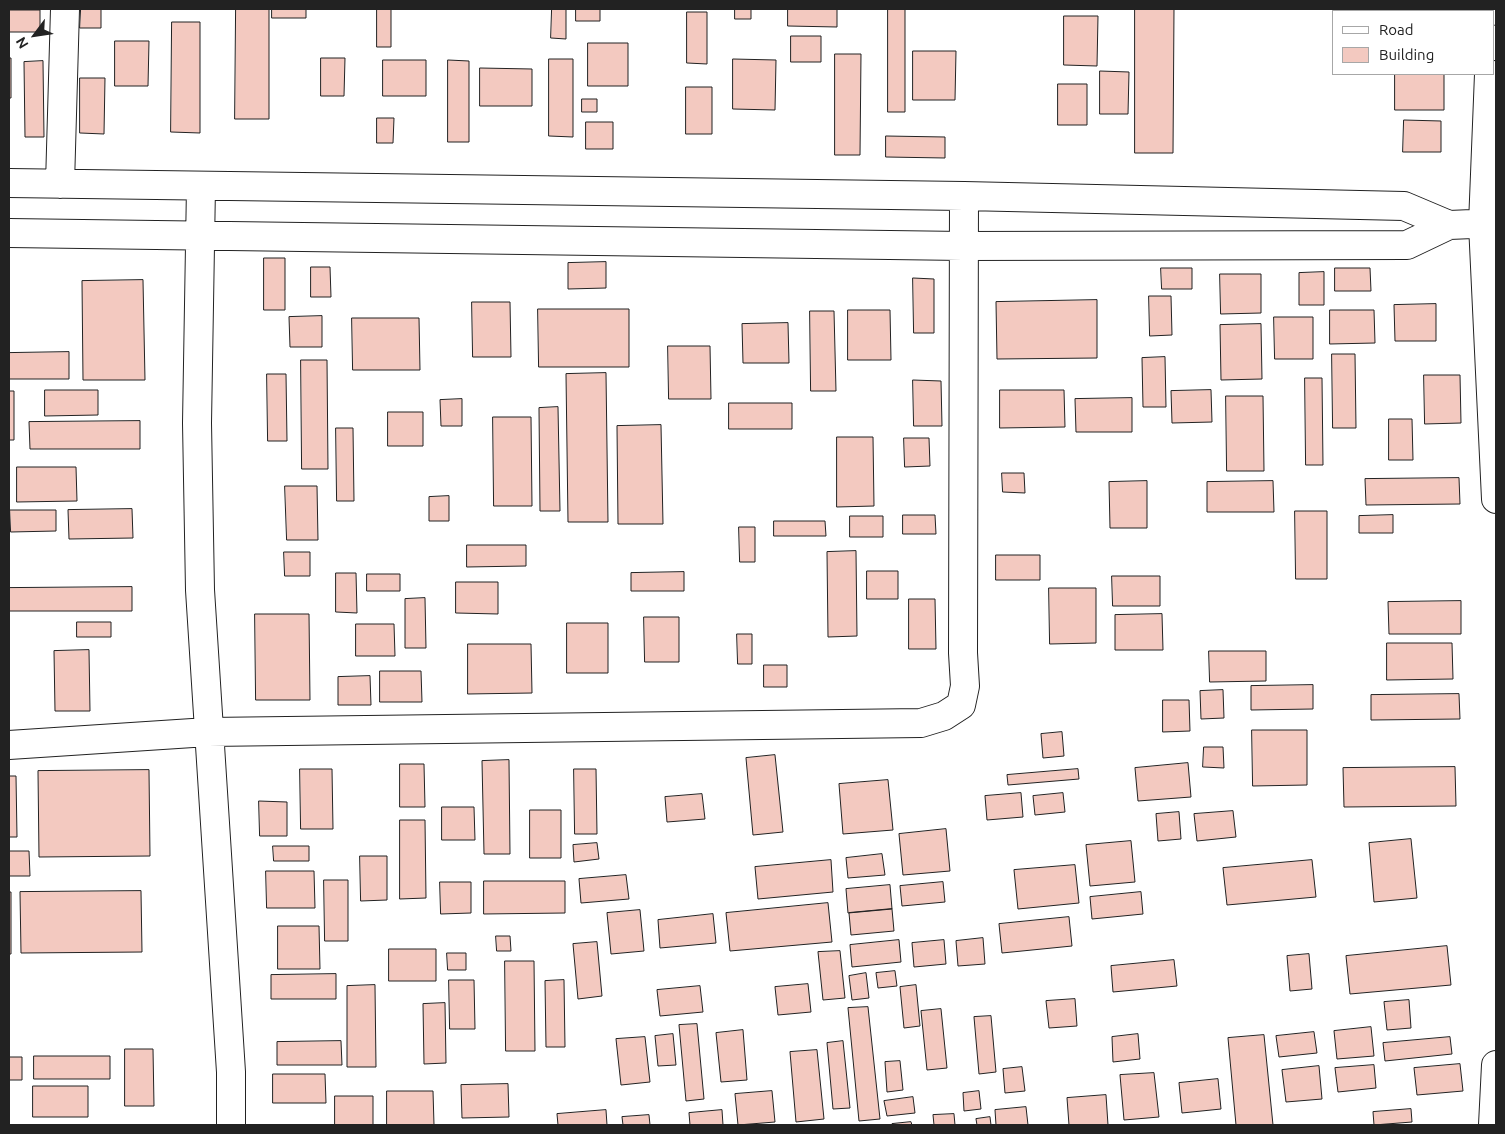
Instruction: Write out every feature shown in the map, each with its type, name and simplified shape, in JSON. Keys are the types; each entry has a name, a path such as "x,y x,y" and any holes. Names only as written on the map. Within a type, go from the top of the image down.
{"street":[{"path":"60,184 65,9"},
{"path":"1489,75 1496,499"},
{"path":"9,183 964,196 1404,206 1448,224 1490,224"},
{"path":"201,186 197,423 200,590 231,1072 231,1125"},
{"path":"9,745 208,732 921,722 944,716 961,704 966,686 963,653 964,196"},
{"path":"9,233 963,246 1407,245 1448,224"},
{"path":"1493,1125 1496,1065"}],"building":[{"path":"81,9 101,9 101,28 80,28"},
{"path":"236,9 269,9 269,119 235,119"},
{"path":"272,9 306,9 306,18 272,18"},
{"path":"377,9 391,9 391,47 377,47"},
{"path":"552,9 566,9 566,39 551,38"},
{"path":"576,9 600,9 600,21 576,21"},
{"path":"735,9 751,9 751,19 735,19"},
{"path":"788,9 837,9 837,27 788,26"},
{"path":"888,9 905,9 905,112 888,112"},
{"path":"1135,9 1174,9 1173,153 1135,153"},
{"path":"1395,9 1444,9 1444,10"},
{"path":"9,10 40,10 40,32 9,32"},
{"path":"687,12 707,12 707,64 687,63"},
{"path":"1064,16 1098,16 1097,66 1064,65"},
{"path":"172,22 200,22 200,133 171,132"},
{"path":"791,36 821,36 821,62 791,62"},
{"path":"115,41 149,41 148,86 115,86"},
{"path":"588,43 628,43 628,86 588,86"},
{"path":"913,51 956,51 955,100 913,100"},
{"path":"835,54 861,54 860,155 835,155"},
{"path":"9,58 11,58 11,98 9,98"},
{"path":"321,58 345,58 344,96 321,96"},
{"path":"549,59 573,59 573,137 549,136"},
{"path":"733,59 776,60 775,110 733,109"},
{"path":"383,60 426,60 426,96 383,96"},
{"path":"448,60 469,61 469,142 448,142"},
{"path":"43,61 44,137 25,137 24,62"},
{"path":"480,68 532,69 532,106 480,106"},
{"path":"1100,71 1129,72 1128,114 1100,114"},
{"path":"1395,75 1444,75 1444,110 1395,110"},
{"path":"80,78 105,78 104,134 80,133"},
{"path":"1058,84 1087,84 1087,125 1058,125"},
{"path":"686,87 712,87 712,134 686,134"},
{"path":"582,99 597,99 597,112 582,112"},
{"path":"377,118 394,118 393,143 377,143"},
{"path":"1404,120 1441,121 1441,152 1403,152"},
{"path":"586,122 613,122 613,149 586,149"},
{"path":"886,136 945,137 945,158 886,157"},
{"path":"264,258 285,258 285,310 264,310"},
{"path":"606,262 606,288 568,289 568,263"},
{"path":"311,267 330,267 331,297 311,297"},
{"path":"1161,268 1192,268 1192,289 1162,289"},
{"path":"1335,268 1370,268 1371,291 1335,291"},
{"path":"1324,272 1324,305 1299,305 1299,273"},
{"path":"1220,274 1261,274 1261,313 1221,314"},
{"path":"913,278 934,279 934,333 914,333"},
{"path":"143,280 145,380 83,380 82,281"},
{"path":"1149,296 1171,296 1172,335 1150,336"},
{"path":"1097,300 1097,358 997,359 996,302"},
{"path":"472,302 510,302 511,357 473,357"},
{"path":"1436,304 1436,341 1395,341 1394,305"},
{"path":"538,309 629,309 629,367 539,367"},
{"path":"848,310 890,310 891,360 848,360"},
{"path":"1330,310 1374,310 1375,343 1330,344"},
{"path":"810,311 834,311 836,391 811,391"},
{"path":"322,316 322,347 290,347 289,317"},
{"path":"1274,317 1313,317 1313,359 1275,359"},
{"path":"352,318 419,318 420,370 353,370"},
{"path":"788,323 789,363 743,363 742,324"},
{"path":"1261,324 1262,379 1221,380 1220,325"},
{"path":"668,346 710,346 711,399 669,399"},
{"path":"69,352 69,379 9,379 9,353"},
{"path":"1332,354 1355,354 1356,428 1333,428"},
{"path":"1165,357 1166,407 1143,407 1142,358"},
{"path":"301,360 327,360 328,469 302,469"},
{"path":"606,373 608,522 568,522 566,374"},
{"path":"267,374 286,374 287,441 268,441"},
{"path":"1424,375 1460,375 1461,423 1425,424"},
{"path":"1305,378 1322,378 1323,465 1306,465"},
{"path":"913,380 941,381 942,426 914,426"},
{"path":"45,390 98,390 98,415 45,416"},
{"path":"1000,390 1064,390 1065,427 1000,428"},
{"path":"1211,390 1212,422 1172,423 1171,391"},
{"path":"9,391 14,391 14,440 9,440"},
{"path":"1226,396 1263,396 1264,471 1227,471"},
{"path":"1132,398 1132,432 1076,432 1075,399"},
{"path":"462,399 462,426 441,426 440,400"},
{"path":"729,403 792,403 792,429 729,429"},
{"path":"558,407 560,511 540,511 539,408"},
{"path":"388,412 423,412 423,446 388,446"},
{"path":"493,417 531,417 532,506 494,506"},
{"path":"1389,419 1412,419 1413,460 1389,460"},
{"path":"140,421 140,449 30,449 29,422"},
{"path":"661,425 663,524 618,524 617,426"},
{"path":"336,428 353,428 354,501 337,501"},
{"path":"837,437 873,437 874,506 837,507"},
{"path":"904,438 929,438 930,466 905,467"},
{"path":"17,467 76,467 77,501 17,502"},
{"path":"1002,473 1024,473 1025,493 1003,492"},
{"path":"1459,478 1460,504 1366,505 1365,479"},
{"path":"1147,481 1147,528 1110,528 1109,482"},
{"path":"1273,481 1274,512 1207,512 1207,482"},
{"path":"285,486 317,486 318,540 287,540"},
{"path":"449,496 449,521 429,521 429,497"},
{"path":"132,509 133,538 69,539 68,510"},
{"path":"10,510 56,510 56,531 11,532"},
{"path":"1295,511 1327,511 1327,579 1296,579"},
{"path":"903,515 935,515 936,534 903,534"},
{"path":"1393,515 1393,533 1359,533 1359,516"},
{"path":"850,516 883,516 883,537 850,537"},
{"path":"774,521 825,521 826,536 774,536"},
{"path":"739,527 755,527 755,562 740,562"},
{"path":"467,545 526,545 526,566 467,567"},
{"path":"856,551 857,636 828,637 827,552"},
{"path":"284,552 310,552 310,576 285,576"},
{"path":"996,555 1040,555 1040,580 996,580"},
{"path":"867,571 898,571 898,599 867,599"},
{"path":"684,572 684,591 631,591 631,573"},
{"path":"336,573 356,573 357,613 336,612"},
{"path":"367,574 400,574 400,591 367,591"},
{"path":"1112,576 1160,576 1160,606 1113,606"},
{"path":"456,582 498,582 498,614 456,613"},
{"path":"132,587 132,611 9,611 9,588"},
{"path":"1049,588 1096,588 1096,643 1050,644"},
{"path":"425,598 426,648 405,648 405,599"},
{"path":"909,599 935,599 936,649 909,649"},
{"path":"1461,601 1461,634 1389,634 1388,602"},
{"path":"255,614 309,614 310,700 256,700"},
{"path":"1162,614 1163,650 1115,650 1115,615"},
{"path":"644,617 679,617 679,662 645,662"},
{"path":"77,622 111,622 111,637 77,637"},
{"path":"567,623 608,623 608,673 567,673"},
{"path":"356,624 394,624 395,656 356,656"},
{"path":"737,634 752,634 752,664 738,664"},
{"path":"1387,643 1452,643 1453,679 1387,680"},
{"path":"468,644 531,644 532,693 468,694"},
{"path":"89,650 90,711 55,711 54,651"},
{"path":"1209,651 1266,651 1266,681 1210,682"},
{"path":"764,665 787,665 787,687 764,687"},
{"path":"380,671 421,671 422,702 380,702"},
{"path":"370,676 371,705 338,705 338,677"},
{"path":"1313,685 1313,709 1251,710 1251,686"},
{"path":"1223,690 1224,718 1201,719 1200,691"},
{"path":"1459,694 1460,719 1371,720 1371,695"},
{"path":"1163,700 1189,700 1190,731 1163,732"},
{"path":"1252,730 1307,730 1307,785 1253,786"},
{"path":"1062,732 1064,756 1043,758 1041,734"},
{"path":"1204,747 1223,747 1224,768 1203,767"},
{"path":"775,755 783,832 753,835 746,758"},
{"path":"509,760 510,854 484,854 482,761"},
{"path":"1188,763 1191,797 1138,801 1135,768"},
{"path":"400,764 424,764 425,807 400,807"},
{"path":"1455,767 1456,806 1344,807 1343,768"},
{"path":"300,769 332,769 333,829 301,829"},
{"path":"574,769 596,769 597,834 575,834"},
{"path":"1078,769 1079,779 1008,785 1007,775"},
{"path":"149,770 150,856 39,857 38,771"},
{"path":"9,776 16,776 17,837 9,837"},
{"path":"888,780 893,830 843,834 839,784"},
{"path":"1021,793 1023,817 987,820 985,796"},
{"path":"1063,793 1065,812 1035,815 1033,796"},
{"path":"702,794 705,819 667,822 665,797"},
{"path":"259,801 287,802 287,836 260,836"},
{"path":"442,807 474,807 475,840 442,840"},
{"path":"530,810 561,810 561,858 530,858"},
{"path":"1233,811 1236,837 1197,841 1194,814"},
{"path":"1179,812 1181,839 1158,841 1156,814"},
{"path":"400,820 425,820 426,898 400,899"},
{"path":"946,829 950,871 903,875 899,834"},
{"path":"1411,839 1417,898 1374,902 1369,843"},
{"path":"1131,841 1135,882 1090,886 1086,845"},
{"path":"597,843 599,859 574,862 573,845"},
{"path":"273,846 309,846 309,861 274,861"},
{"path":"9,851 29,851 30,876 9,876"},
{"path":"882,854 885,875 848,878 846,858"},
{"path":"360,856 387,856 387,900 361,901"},
{"path":"831,860 833,892 758,899 755,867"},
{"path":"1312,860 1316,897 1227,905 1223,868"},
{"path":"1075,865 1079,903 1018,909 1014,870"},
{"path":"266,871 314,871 315,908 267,908"},
{"path":"626,875 629,899 581,903 579,879"},
{"path":"324,880 348,880 348,941 325,941"},
{"path":"484,881 565,881 565,913 484,914"},
{"path":"440,882 471,882 471,913 441,914"},
{"path":"943,882 945,902 902,906 900,886"},
{"path":"890,885 892,909 848,913 846,889"},
{"path":"141,891 142,952 21,953 20,892"},
{"path":"9,892 11,892 11,954 9,954"},
{"path":"1141,892 1143,914 1092,919 1090,897"},
{"path":"828,903 832,942 730,951 726,913"},
{"path":"892,909 894,931 851,935 849,913"},
{"path":"640,910 644,951 611,954 607,913"},
{"path":"713,914 716,943 660,948 658,920"},
{"path":"1069,917 1072,946 1002,953 999,924"},
{"path":"278,926 319,926 320,969 278,969"},
{"path":"496,936 510,936 511,951 497,951"},
{"path":"983,938 985,964 958,966 956,941"},
{"path":"899,940 901,962 852,967 850,945"},
{"path":"944,940 946,964 914,967 912,943"},
{"path":"597,942 602,996 578,999 573,944"},
{"path":"1447,946 1451,985 1350,994 1346,956"},
{"path":"389,949 436,949 436,981 389,981"},
{"path":"840,951 845,998 823,1000 818,952"},
{"path":"447,953 466,953 466,970 448,970"},
{"path":"1309,954 1312,989 1290,991 1287,956"},
{"path":"1174,960 1177,986 1113,992 1111,966"},
{"path":"505,961 534,961 535,1051 506,1051"},
{"path":"895,971 897,986 878,988 876,973"},
{"path":"866,973 869,998 852,1000 849,976"},
{"path":"336,974 336,999 271,999 271,975"},
{"path":"449,980 474,980 475,1029 450,1029"},
{"path":"564,980 565,1047 546,1047 545,981"},
{"path":"808,984 811,1012 778,1015 775,987"},
{"path":"375,985 376,1067 347,1067 347,986"},
{"path":"916,985 920,1026 904,1028 900,987"},
{"path":"700,986 703,1012 660,1016 657,990"},
{"path":"1075,999 1077,1026 1049,1028 1046,1001"},
{"path":"1409,1000 1411,1028 1387,1030 1384,1002"},
{"path":"445,1003 446,1063 424,1064 423,1004"},
{"path":"868,1007 880,1119 859,1121 848,1008"},
{"path":"941,1009 947,1068 927,1070 921,1011"},
{"path":"991,1016 996,1072 979,1074 974,1017"},
{"path":"697,1024 704,1099 686,1101 679,1025"},
{"path":"1371,1027 1374,1056 1337,1059 1334,1031"},
{"path":"743,1030 747,1080 721,1082 716,1033"},
{"path":"1314,1032 1317,1053 1279,1057 1276,1036"},
{"path":"673,1034 676,1065 658,1066 655,1036"},
{"path":"1138,1034 1140,1059 1113,1062 1112,1037"},
{"path":"1264,1035 1273,1125 1236,1125 1228,1038"},
{"path":"645,1037 650,1082 621,1085 616,1039"},
{"path":"1450,1037 1452,1054 1385,1061 1383,1043"},
{"path":"341,1041 342,1065 277,1065 277,1042"},
{"path":"843,1041 850,1108 833,1109 827,1043"},
{"path":"125,1049 153,1049 154,1106 125,1106"},
{"path":"817,1050 824,1119 796,1122 790,1052"},
{"path":"34,1056 110,1056 110,1079 34,1079"},
{"path":"9,1057 22,1057 22,1080 9,1080"},
{"path":"900,1061 903,1090 887,1092 885,1062"},
{"path":"1460,1064 1463,1091 1417,1095 1414,1068"},
{"path":"1374,1065 1376,1088 1338,1092 1335,1068"},
{"path":"1319,1066 1322,1099 1286,1102 1282,1070"},
{"path":"1022,1067 1025,1091 1005,1093 1003,1069"},
{"path":"1154,1073 1159,1117 1124,1120 1120,1075"},
{"path":"273,1074 325,1074 326,1103 273,1103"},
{"path":"1218,1079 1221,1109 1182,1113 1179,1083"},
{"path":"508,1084 509,1117 462,1118 461,1085"},
{"path":"33,1086 88,1086 88,1117 33,1117"},
{"path":"387,1091 433,1091 434,1125 387,1125"},
{"path":"772,1091 775,1122 738,1125 735,1094"},
{"path":"979,1091 981,1109 964,1111 963,1093"},
{"path":"1106,1095 1108,1125 1069,1125 1067,1098"},
{"path":"335,1096 373,1096 373,1125 335,1125"},
{"path":"913,1097 915,1113 887,1116 884,1101"},
{"path":"1026,1107 1028,1125 996,1125 995,1110"},
{"path":"1411,1109 1412,1122 1374,1125 1373,1112"},
{"path":"606,1110 607,1125 558,1125 557,1114"},
{"path":"722,1110 723,1125 690,1125 689,1113"},
{"path":"954,1114 955,1125 934,1125 933,1115"},
{"path":"649,1115 650,1125 623,1125 622,1117"},
{"path":"990,1117 991,1125 977,1125 976,1119"},
{"path":"911,1122 912,1125 892,1125 892,1124"}]}
